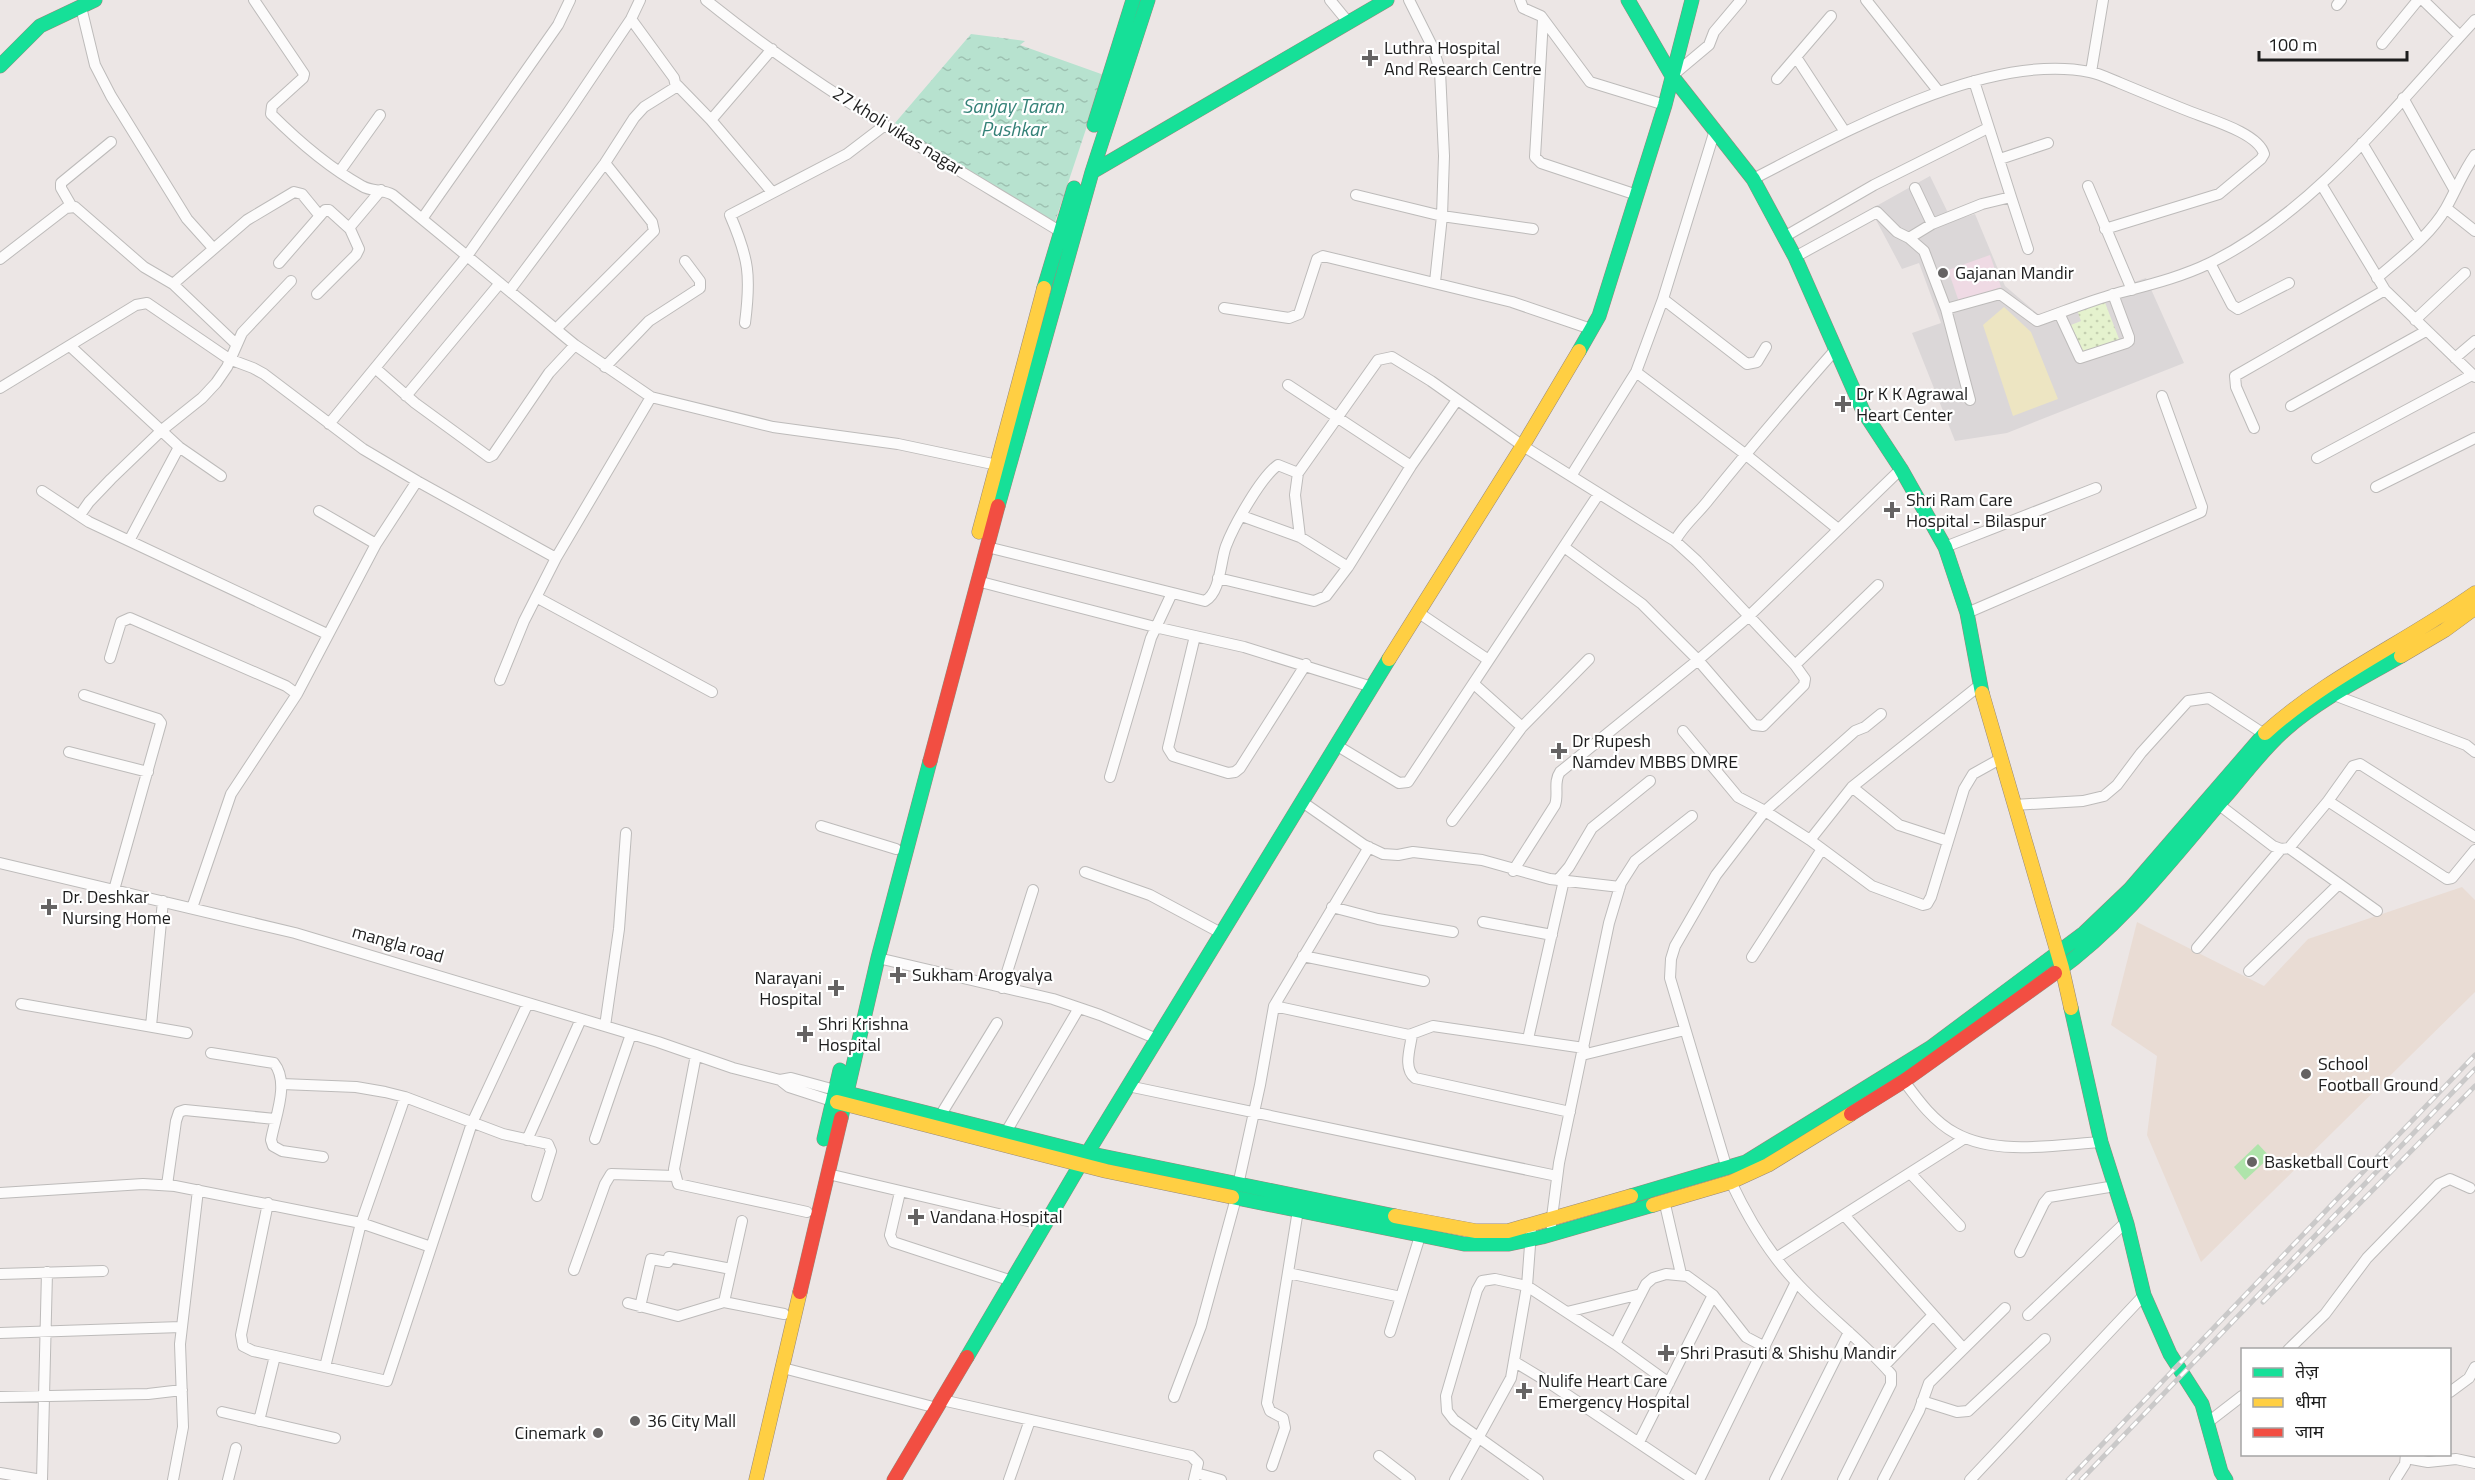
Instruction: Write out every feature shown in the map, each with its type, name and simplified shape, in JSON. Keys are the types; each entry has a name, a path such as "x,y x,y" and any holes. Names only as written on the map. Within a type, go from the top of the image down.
{"main road":[{"path":"0,66 40,26 95,0"},
{"path":"745,1480 786,1321 828,1174 840,1097 896,849 922,769 987,547 1037,310 1133,0"},
{"path":"756,1480 783,1368 786,1321 807,1212 878,958 922,769 1004,467 1092,172 1148,0"},
{"path":"1092,172 1387,0"},
{"path":"1628,0 1672,76 1753,179 1795,257 1863,411 1901,469 1945,547 1967,613 1980,686 2000,759 2062,969 2101,1142 2126,1222 2144,1295 2170,1354 2202,1404 2221,1472 2226,1480"},
{"path":"894,1480 1128,1086 1301,801 1523,446 1599,316 1665,105 1692,0"},
{"path":"1237,1191 1298,1210 1420,1236 1487,1246 1664,1200 1729,1175 1930,1048 2058,954 2084,933 2130,889 2264,734 2283,716 2449,613 2475,593"},
{"path":"1551,1228 1768,1165 1904,1081 2062,969 2090,946 2133,904 2218,804 2287,728 2334,695 2445,630 2475,608"},
{"path":"840,1097 940,1116 1006,1132 1084,1159"},
{"path":"840,1097 1084,1159 1237,1191 1466,1230 1531,1233"}],"street":[{"path":"255,0 304,74 303,78 272,106 271,114 305,147 364,188 381,190 393,195 575,345 651,398 773,427 898,444 1004,467"},
{"path":"422,219 558,25 570,0"},
{"path":"329,424 467,256 631,19 640,0"},
{"name":"27 kholi vikas nagar","path":"706,0 738,26 885,125 1061,232"},
{"path":"1330,0 1348,22"},
{"path":"1409,0 1433,48 1440,72 1444,156 1442,216 1435,282"},
{"path":"1520,0 1523,9 1536,12 1543,19 1590,82 1665,105"},
{"path":"1672,76 1709,45 1714,32 1741,0"},
{"path":"1866,0 1939,92"},
{"path":"2091,72 2103,0"},
{"path":"2382,44 2418,0"},
{"path":"2423,0 2460,36"},
{"path":"81,7 95,65 106,87 187,219 213,248"},
{"path":"1777,79 1831,16"},
{"path":"631,19 677,85 711,120 772,192"},
{"path":"1543,19 1535,157 1541,163 1637,195"},
{"path":"1946,309 2000,294 2037,321 2113,294 2169,280 2210,262 2253,239 2321,184 2362,143 2475,20"},
{"path":"711,120 772,49"},
{"path":"1796,57 1845,132"},
{"path":"1753,179 1845,132 1939,92 1989,75 2045,69 2091,72 2241,132 2252,138 2263,149 2264,154 2219,194 2105,229"},
{"path":"1974,81 2028,249"},
{"path":"510,290 605,163 634,118 644,107 675,89 677,85"},
{"path":"2403,98 2454,189"},
{"path":"340,171 380,115"},
{"path":"745,323 748,269 745,249 730,215 847,154 885,125"},
{"path":"1784,237 1874,185 1988,128"},
{"path":"1571,476 1636,372 1663,299 1715,130"},
{"path":"72,207 61,188 61,183 111,142"},
{"path":"2000,159 2048,143"},
{"path":"2362,143 2420,240"},
{"path":"2377,278 2420,240 2446,208 2454,189 2475,155"},
{"path":"556,330 654,231 652,222 605,163"},
{"path":"2317,458 2474,376 2385,290 2321,184"},
{"path":"2088,186 2132,290"},
{"path":"1915,188 1932,224"},
{"path":"349,228 381,190"},
{"path":"173,284 247,220 294,192 302,194 320,216"},
{"path":"1356,195 1442,216 1533,229"},
{"path":"1909,238 1932,224 1982,204 2012,197"},
{"path":"0,259 66,208 78,208 144,267 173,284 236,344"},
{"path":"2446,208 2475,231"},
{"path":"279,263 320,216 328,210 349,228 359,245 359,251 317,294"},
{"path":"1795,257 1876,212 1897,232 1909,238 1924,251 1946,309 1970,400"},
{"path":"1224,308 1295,317 1299,314 1317,259 1323,256 1512,302 1591,329"},
{"path":"606,367 649,321 700,288 700,281 685,261"},
{"path":"2210,262 2232,305 2238,309 2289,283"},
{"path":"2415,320 2465,273"},
{"path":"80,515 89,502 162,430 202,398 216,383 230,360 242,333 291,281"},
{"path":"406,396 500,283"},
{"path":"2254,428 2236,387 2235,376 2385,290"},
{"path":"2059,313 2080,358 2126,343 2129,337 2113,294"},
{"path":"1663,299 1747,364 1757,362 1766,347"},
{"path":"0,388 136,304 144,302 230,360 264,374 363,449 556,558"},
{"path":"2291,406 2426,331"},
{"path":"2455,358 2475,341"},
{"path":"375,368 406,396 484,456 491,456 549,373 575,345"},
{"path":"70,346 179,447 221,476"},
{"path":"1676,541 1681,530 1706,504 1745,454 1836,349"},
{"path":"1300,537 1295,495 1298,473 1377,360 1392,357 1598,495 1676,541 1794,665 1805,679 1804,686 1764,726 1754,725 1698,660 1642,604 1564,547"},
{"path":"1636,372 1745,454 1838,529"},
{"path":"1288,385 1411,466"},
{"path":"1967,613 2201,512 2202,507 2162,396"},
{"path":"500,680 536,597 556,558 651,398"},
{"path":"1218,578 1317,601 1326,596 1348,567 1411,466 1457,400"},
{"path":"2376,488 2475,438"},
{"path":"130,539 179,447"},
{"path":"987,547 1205,601 1210,598 1218,578 1227,544 1265,476 1281,465 1298,473"},
{"path":"1513,871 1555,805 1557,800 1556,779 1560,772 1748,617 1901,469"},
{"path":"192,908 227,803 297,694 376,544 417,481"},
{"path":"1945,547 2096,488"},
{"path":"42,491 89,522 130,539 327,634"},
{"path":"1336,745 1396,782 1405,783 1474,684 1487,659 1598,495"},
{"path":"319,511 376,544"},
{"path":"1242,516 1300,537 1348,567"},
{"path":"977,581 1155,627 1244,647 1306,664 1372,687"},
{"path":"1794,665 1878,585"},
{"path":"1110,777 1155,627 1172,593"},
{"path":"536,597 712,692"},
{"path":"1419,613 1487,659"},
{"path":"110,658 121,622 130,618 286,686 297,694"},
{"path":"1195,636 1168,748 1173,756 1228,773 1240,768 1306,664"},
{"path":"1452,821 1522,727 1589,659"},
{"path":"1474,684 1522,727"},
{"path":"1810,840 1852,787 1980,686"},
{"path":"84,695 160,720 161,725 114,890"},
{"path":"2334,695 2466,745 2475,752"},
{"path":"2014,805 2083,801 2104,796 2117,785 2141,753 2188,701 2193,699 2209,698 2264,734"},
{"path":"1843,1480 1891,1384 1891,1374 1796,1282 1759,1235 1729,1175 1670,978 1671,959 1675,946 1716,875 1765,811 1855,731 1865,727 1881,714"},
{"path":"1683,731 1730,790 1745,802 1765,811 1810,840 1872,886 1923,905 1927,904 1931,897 1968,781 1979,769 2000,759"},
{"path":"69,752 148,772"},
{"path":"2197,948 2328,801 2353,766 2360,764 2475,837"},
{"path":"1528,1039 1552,935 1561,880 1592,828 1650,781"},
{"path":"1852,787 1899,825 1948,842"},
{"path":"1301,801 1369,847 1391,855 1413,852 1482,860 1513,871 1561,880 1620,887"},
{"path":"2328,801 2447,879 2452,878 2475,850"},
{"path":"2218,804 2273,846 2285,849 2377,911"},
{"path":"1551,1228 1557,1176 1610,923 1620,887 1635,861 1692,816"},
{"path":"821,826 896,849"},
{"path":"605,1026 619,929 626,833"},
{"path":"1174,1397 1201,1326 1237,1191 1274,1006 1369,847"},
{"path":"1752,957 1822,849"},
{"name":"mangla road","path":"0,863 295,933 605,1026 734,1068 780,1080 789,1087 840,1097"},
{"path":"1085,872 1150,895 1221,933"},
{"path":"2249,971 2339,884"},
{"path":"1002,988 1033,890"},
{"path":"151,1026 163,901"},
{"path":"1332,907 1378,919 1453,932"},
{"path":"1483,921 1552,935"},
{"path":"1303,956 1424,981"},
{"path":"878,958 1053,999 1157,1039"},
{"path":"268,1203 241,1341 243,1346 248,1350 387,1381 472,1123 528,1003"},
{"path":"21,1004 187,1033"},
{"path":"1274,1006 1412,1035 1425,1027 1433,1026 1528,1039 1583,1051 1685,1030"},
{"path":"1006,1132 1079,1008"},
{"path":"527,1140 581,1019"},
{"path":"940,1116 997,1023"},
{"path":"595,1139 631,1034"},
{"path":"1412,1035 1408,1067 1415,1078 1570,1112"},
{"path":"211,1053 271,1062 278,1068 282,1084 271,1140 274,1149 323,1157"},
{"path":"696,1055 675,1176 678,1184 683,1187 807,1212"},
{"path":"1904,1081 1938,1121 1965,1138 2021,1148 2101,1142"},
{"path":"282,1084 364,1088 405,1097 472,1123 527,1140 546,1142 551,1149 537,1196"},
{"path":"1128,1086 1557,1176"},
{"path":"325,1367 361,1223 405,1097"},
{"path":"167,1185 179,1112 185,1110 275,1119"},
{"path":"1776,1258 1965,1138"},
{"path":"1910,1173 1960,1226"},
{"path":"574,1270 607,1179 611,1174 675,1176"},
{"path":"828,1174 1045,1225"},
{"path":"2290,1348 2325,1314 2367,1258 2439,1184 2450,1179 2470,1188"},
{"path":"0,1193 143,1184 167,1185 361,1223 431,1247"},
{"path":"2020,1252 2049,1197 2115,1186"},
{"path":"173,1480 183,1426 181,1326 198,1190"},
{"path":"900,1192 890,1235 892,1242 1012,1281"},
{"path":"1664,1200 1681,1274"},
{"path":"1272,1466 1285,1425 1283,1418 1269,1411 1267,1403 1298,1210"},
{"path":"1844,1215 1963,1348"},
{"path":"724,1302 742,1221"},
{"path":"2028,1315 2126,1222"},
{"path":"1455,1480 1507,1388 1515,1362 1527,1286 1531,1233"},
{"path":"1390,1332 1420,1236"},
{"path":"640,1306 651,1259 668,1262 669,1257 731,1269"},
{"path":"0,1274 103,1271"},
{"path":"0,1473 42,1480 47,1272"},
{"path":"1288,1273 1401,1297"},
{"path":"1615,1344 1646,1284 1653,1278 1666,1274 1681,1274 1701,1284 1713,1295 1746,1337 1765,1347"},
{"path":"1538,1480 1450,1416 1446,1402 1477,1290 1482,1281 1487,1279 1527,1286 1669,1383"},
{"path":"1699,1480 1796,1282"},
{"path":"1567,1312 1641,1294"},
{"path":"1639,1442 1713,1295"},
{"path":"1970,1480 2144,1295"},
{"path":"628,1303 678,1316 724,1302 786,1321"},
{"path":"1883,1480 1934,1376 2005,1308"},
{"path":"1884,1366 1934,1315"},
{"path":"0,1333 181,1326"},
{"path":"1775,1480 1849,1332"},
{"path":"1922,1401 1957,1412 1968,1412 2045,1339"},
{"path":"259,1422 274,1356"},
{"path":"1515,1362 1694,1480"},
{"path":"2451,1391 2472,1378 2475,1367"},
{"path":"783,1368 939,1404 1030,1420 1191,1456 1198,1463 1195,1477 1221,1480"},
{"path":"0,1396 148,1394 182,1390"},
{"path":"2207,1423 2241,1399"},
{"path":"222,1412 335,1438"},
{"path":"1009,1480 1030,1420"},
{"path":"228,1480 236,1448"},
{"path":"1379,1456 1410,1480"},
{"path":"2395,1480 2406,1456 2428,1462 2456,1459 2475,1463"}],"shaded area":[{"path":"1930,176 1952,221 1975,214 2005,286 2039,315 2146,278 2184,363 2007,433 1955,441 1912,333 1941,323 1919,263 1902,269 1875,218 1803,247"},
{"path":"1990,255 2001,287 1959,302 1948,270"},
{"path":"2104,300 2119,339 2081,353 2071,325 2081,321 2077,310"},
{"path":"2004,307 2031,332 2058,399 2013,416 1983,325"},
{"path":"2462,887 2475,900 2475,992 2201,1262 2147,1135 2157,1056 2111,1025 2137,922 2264,986 2308,939"}],"green space":[{"name":"Basketball Court","path":"2258,1144 2270,1157 2245,1180 2234,1167"}],"water":[{"name":"Sanjay Taran Pushkar","path":"971,34 1025,41 1020,45 1104,75 1053,228 895,123"}],"railway":[{"path":"2068,1480 2475,1055"},
{"path":"2081,1480 2475,1069"},
{"path":"2263,1302 2475,1086"}],"traffic: fast":[{"path":"0,66 40,26 95,0"},
{"path":"1094,125 1133,0"},
{"path":"998,506 1092,172 1148,0"},
{"path":"1092,172 1387,0"},
{"path":"1628,0 1672,76 1753,179 1795,257 1863,411 1901,469 1945,547 1967,613 1982,693"},
{"path":"1579,351 1599,316 1665,105 1692,0"},
{"path":"1044,288 1074,188"},
{"path":"2055,973 2124,913 2262,753 2286,729 2327,699 2401,656"},
{"path":"967,1357 1080,1165 1389,659"},
{"path":"1631,1196 1746,1162 1930,1048 2084,933 2130,889 2265,733"},
{"path":"841,1118 878,958 930,761"},
{"path":"2071,1008 2101,1142 2127,1224 2144,1295 2170,1354 2202,1404 2221,1472 2226,1480"},
{"path":"824,1139 840,1070"},
{"path":"839,1091 1087,1153 1395,1216"},
{"path":"1232,1197 1464,1244 1509,1244 1542,1237 1653,1205"}],"traffic: slow":[{"path":"979,532 1044,288"},
{"path":"1389,659 1525,442 1579,351"},
{"path":"2265,733 2315,694 2475,593"},
{"path":"2401,656 2445,630 2475,608"},
{"path":"1982,693 2062,968 2071,1008"},
{"path":"837,1102 1106,1171 1232,1197"},
{"path":"1653,1205 1731,1182 1768,1165 1851,1114"},
{"path":"1395,1216 1476,1231 1508,1231 1631,1196"},
{"path":"756,1480 800,1292"}],"traffic: jam":[{"path":"930,761 998,506"},
{"path":"1851,1114 1904,1081 2055,973"},
{"path":"800,1292 841,1118"},
{"path":"894,1480 967,1357"}],"place":[{"name":"Luthra Hospital And Research Centre","path":"1370,58"},
{"name":"Gajanan Mandir","path":"1943,273"},
{"name":"Dr K K Agrawal Heart Center","path":"1843,404"},
{"name":"Shri Ram Care Hospital - Bilaspur","path":"1892,510"},
{"name":"Dr Rupesh Namdev MBBS DMRE","path":"1559,751"},
{"name":"Dr. Deshkar Nursing Home","path":"49,907"},
{"name":"Sukham Arogyalya","path":"898,975"},
{"name":"Narayani Hospital","path":"836,988"},
{"name":"Shri Krishna Hospital","path":"805,1034"},
{"name":"School Football Ground","path":"2306,1074"},
{"name":"Basketball Court","path":"2252,1162"},
{"name":"Vandana Hospital","path":"916,1217"},
{"name":"Shri Prasuti & Shishu Mandir","path":"1666,1353"},
{"name":"Nulife Heart Care Emergency Hospital","path":"1524,1391"},
{"name":"36 City Mall","path":"635,1421"},
{"name":"Cinemark","path":"598,1433"}]}
